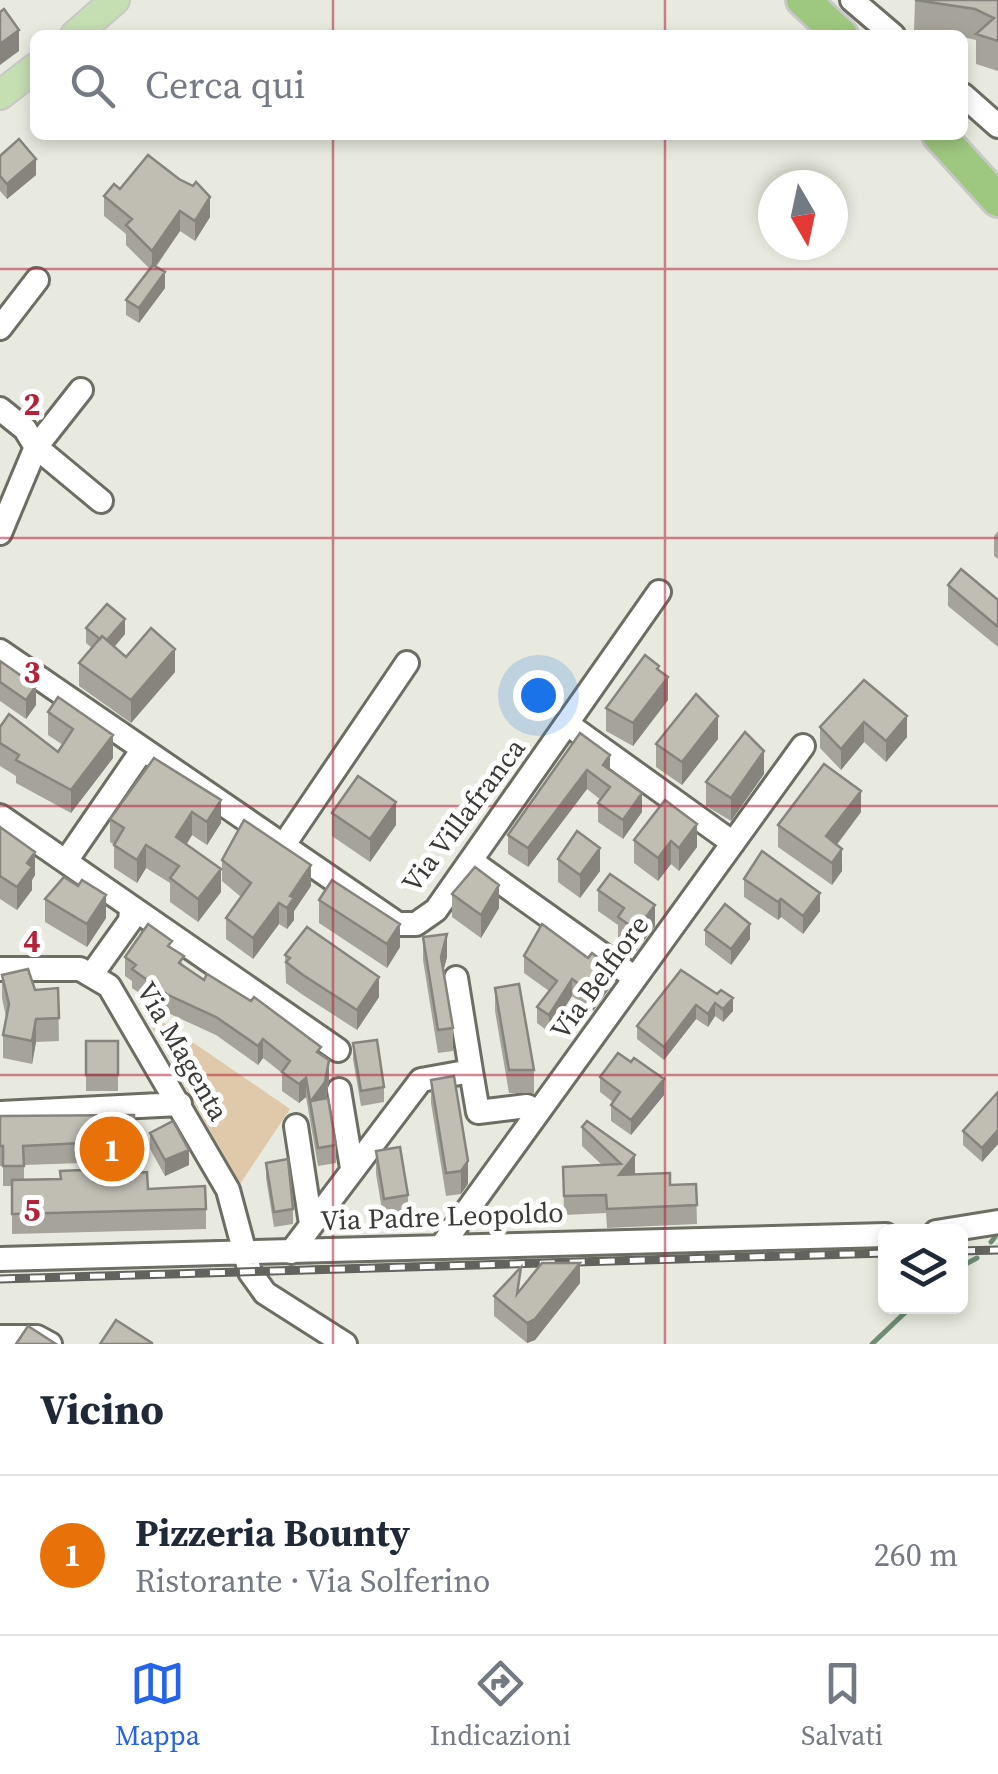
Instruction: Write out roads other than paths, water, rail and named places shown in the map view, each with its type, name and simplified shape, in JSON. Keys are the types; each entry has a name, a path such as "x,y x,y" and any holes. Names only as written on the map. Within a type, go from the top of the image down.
{"highway":[{"path":"803,0 835,30"},
{"path":"944,140 998,200"}],"main road":[{"path":"81,30 114,0"},
{"path":"0,94 30,72"}],"street":[{"path":"852,0 887,30"},
{"path":"968,100 998,126"},
{"path":"0,328 38,280"},
{"path":"0,533 36,447 81,390"},
{"path":"0,409 26,429 36,447 102,500"},
{"name":"Via Villafranca","path":"283,846 398,924 416,924 436,910 659,592"},
{"path":"0,651 283,846 407,663"},
{"path":"568,724 733,843"},
{"name":"Via Belfiore","path":"443,1244 803,746"},
{"path":"66,861 143,749"},
{"path":"0,816 338,1050"},
{"path":"471,861 635,978"},
{"path":"0,969 71,968 92,974 130,920 131,910"},
{"name":"Via Magenta","path":"92,974 118,997 228,1190 250,1272 265,1292 345,1344"},
{"path":"456,978 478,1112 528,1106 538,1112"},
{"path":"292,1252 414,1084 471,1071"},
{"path":"339,1090 352,1168"},
{"path":"0,1113 180,1104"},
{"path":"296,1126 311,1224"},
{"path":"968,1227 998,1222"},
{"name":"Via Padre Leopoldo","path":"0,1259 878,1235"},
{"path":"0,1337 37,1336 50,1344"}],"waterway":[{"path":"991,1242 995,1237"},
{"path":"968,1263 977,1258"},
{"path":"872,1344 904,1314"}],"railway":[{"path":"968,1251 998,1250"},
{"path":"0,1279 878,1253"}],"place":[{"name":"Pizzeria Bounty","path":"112,1149"}]}
